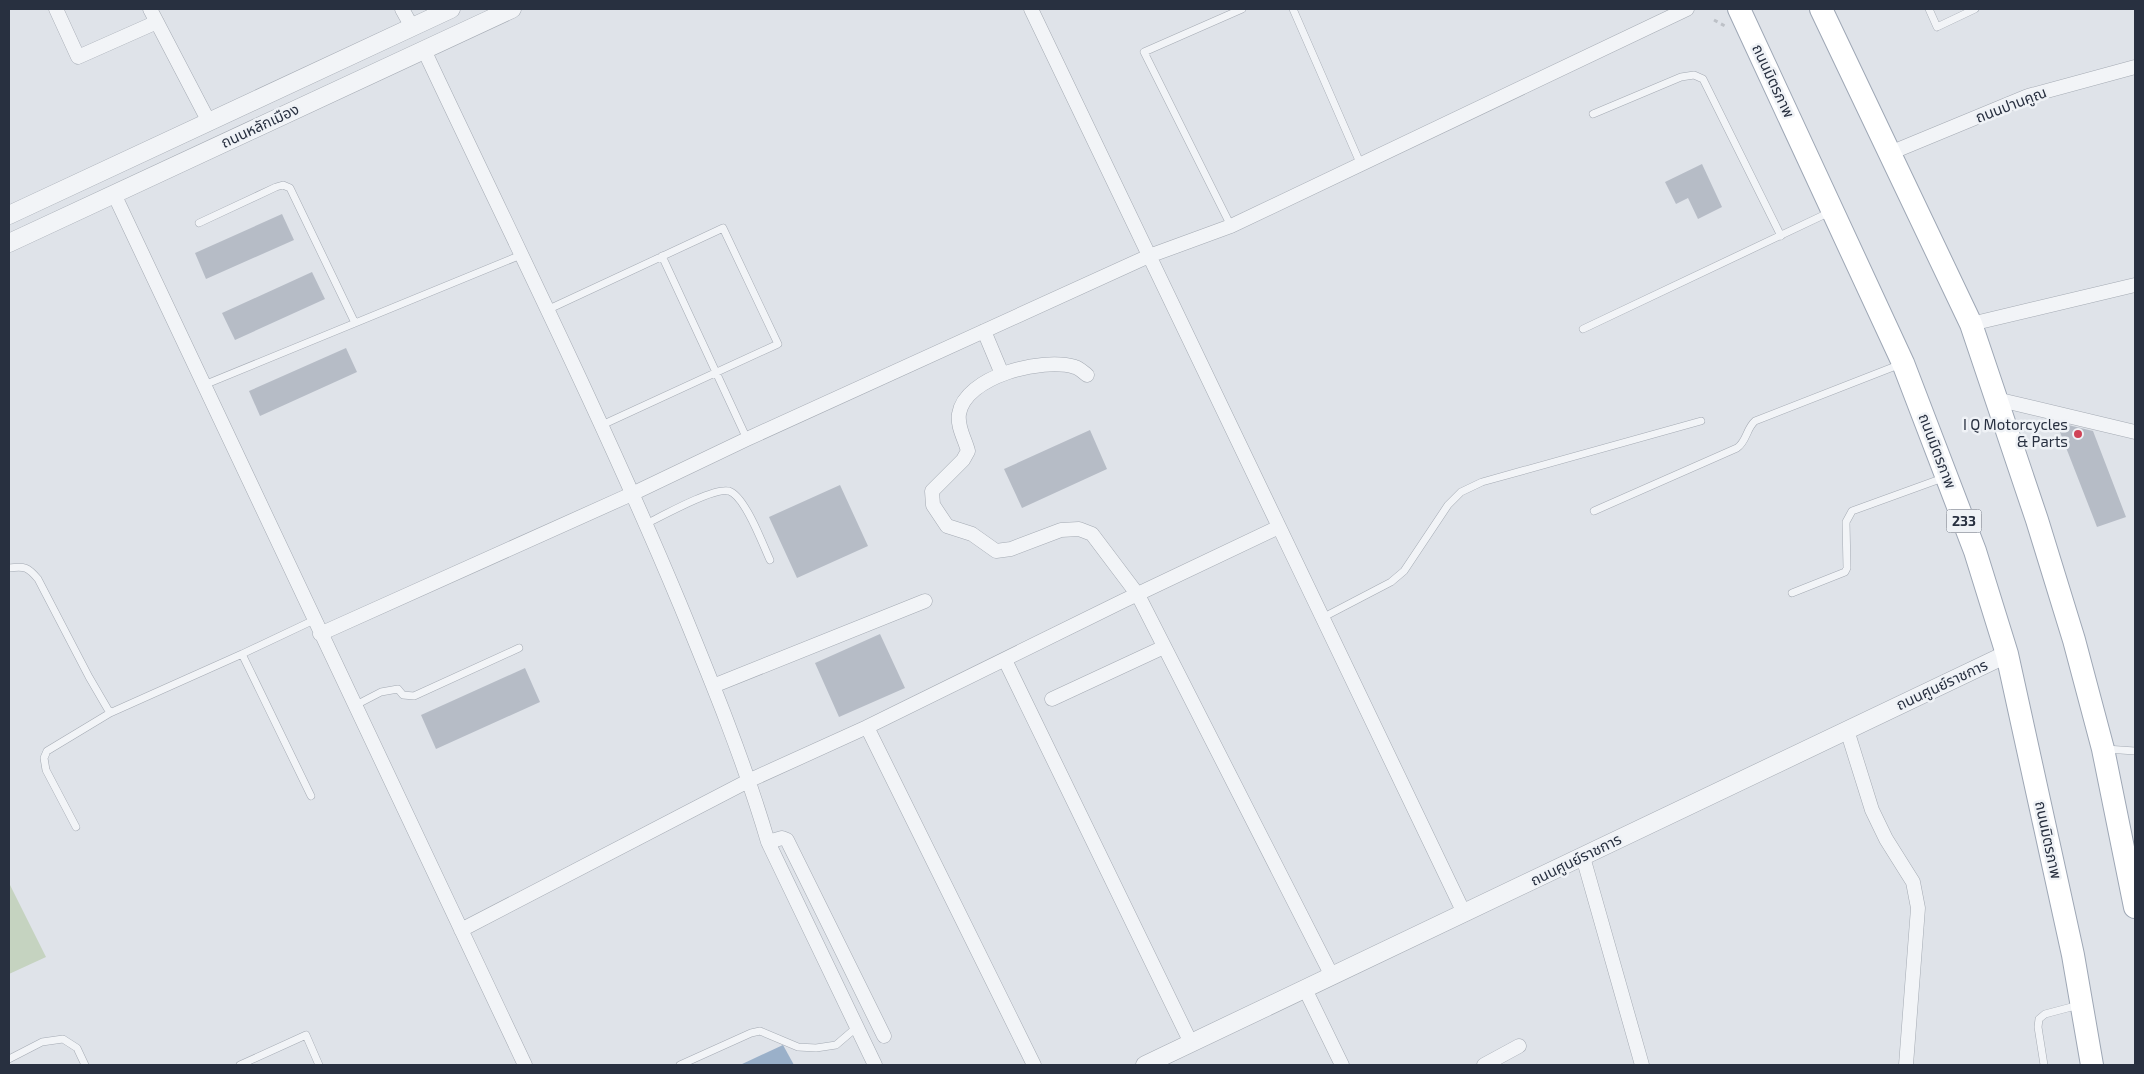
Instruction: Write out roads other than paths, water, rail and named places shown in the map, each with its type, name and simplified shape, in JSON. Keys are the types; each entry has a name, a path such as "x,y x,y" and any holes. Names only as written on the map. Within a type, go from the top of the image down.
{"main road":[{"name":"ถนนมิตรภาพ","path":"1739,9 1903,363 1975,551 2007,654 2069,936 2092,1065"},
{"path":"1821,9 1971,324 2074,640 2103,749 2133,883 2135,907"}],"street":[{"path":"56,9 78,57 157,22"},
{"path":"150,9 209,122"},
{"path":"402,9 424,50 634,493 713,686 757,803 768,842 875,1065"},
{"name":"ถนนหลักเมือง","path":"9,215 451,9"},
{"name":"ถนนหลักเมือง","path":"9,243 512,9"},
{"path":"1031,9 1464,913"},
{"path":"320,634 634,493 747,439 1149,256 1231,226 1687,9"},
{"name":"ถนนปานคูณ","path":"1890,153 2028,96 2135,67"},
{"path":"114,194 525,1065"},
{"path":"1971,324 2135,285"},
{"path":"984,331 1002,374"},
{"path":"1087,375 1077,367 1044,364 1002,374 972,393 962,405 959,415 959,427 968,451 963,460 932,490 933,505 947,526 972,534 996,551 1017,547 1061,530 1079,529 1092,534 1138,596 1332,976"},
{"path":"1996,399 2135,432"},
{"path":"461,930 748,781 1005,660 1279,527"},
{"path":"713,686 925,601"},
{"path":"1052,699 1164,647"},
{"name":"ถนนศูนย์ราชการ","path":"1145,1065 2007,654"},
{"path":"1005,660 1191,1043"},
{"path":"867,726 1034,1065"},
{"path":"1847,730 1872,810 1886,839 1913,882 1916,893 1918,908 1906,1065"},
{"path":"768,842 782,838 787,840 884,1036"},
{"path":"1583,856 1642,1065"},
{"path":"1305,989 1342,1065"},
{"path":"1484,1065 1519,1046"}],"lane":[{"path":"1231,226 1144,52 1242,9"},
{"path":"1293,9 1361,165"},
{"path":"1929,9 1937,27 1975,9"},
{"path":"1593,114 1681,77 1694,75 1703,79 1781,236"},
{"path":"198,223 276,187 283,185 290,188 355,323"},
{"path":"1583,329 1833,211"},
{"path":"547,310 723,228 778,344 602,425"},
{"path":"204,385 521,255"},
{"path":"662,256 747,439"},
{"path":"1594,512 1737,448 1743,444 1749,427 1755,421 1903,363"},
{"path":"1322,618 1391,582 1404,571 1448,505 1461,492 1482,482 1700,421"},
{"path":"1792,593 1845,572 1847,568 1846,522 1847,516 1852,512 1947,476"},
{"path":"646,524 712,492 730,491 736,495 748,512 770,560"},
{"path":"9,568 22,566 31,571 38,580 110,713"},
{"path":"76,827 46,770 44,758 48,751 110,713 314,620"},
{"path":"354,706 388,690 398,689 403,695 414,696 519,648"},
{"path":"242,654 311,796"},
{"path":"2103,749 2135,751"},
{"path":"2044,1065 2038,1027 2039,1019 2045,1014 2082,1004"},
{"path":"680,1065 751,1032 760,1031 798,1047 816,1048 836,1046 857,1027"},
{"path":"240,1065 306,1035 319,1065"},
{"path":"9,1059 42,1042 63,1039 77,1048 85,1065"}],"water":[{"path":"783,1045 794,1065 740,1065"}],"place":[{"name":"I Q Motorcycles & Parts","path":"2078,434"}]}
